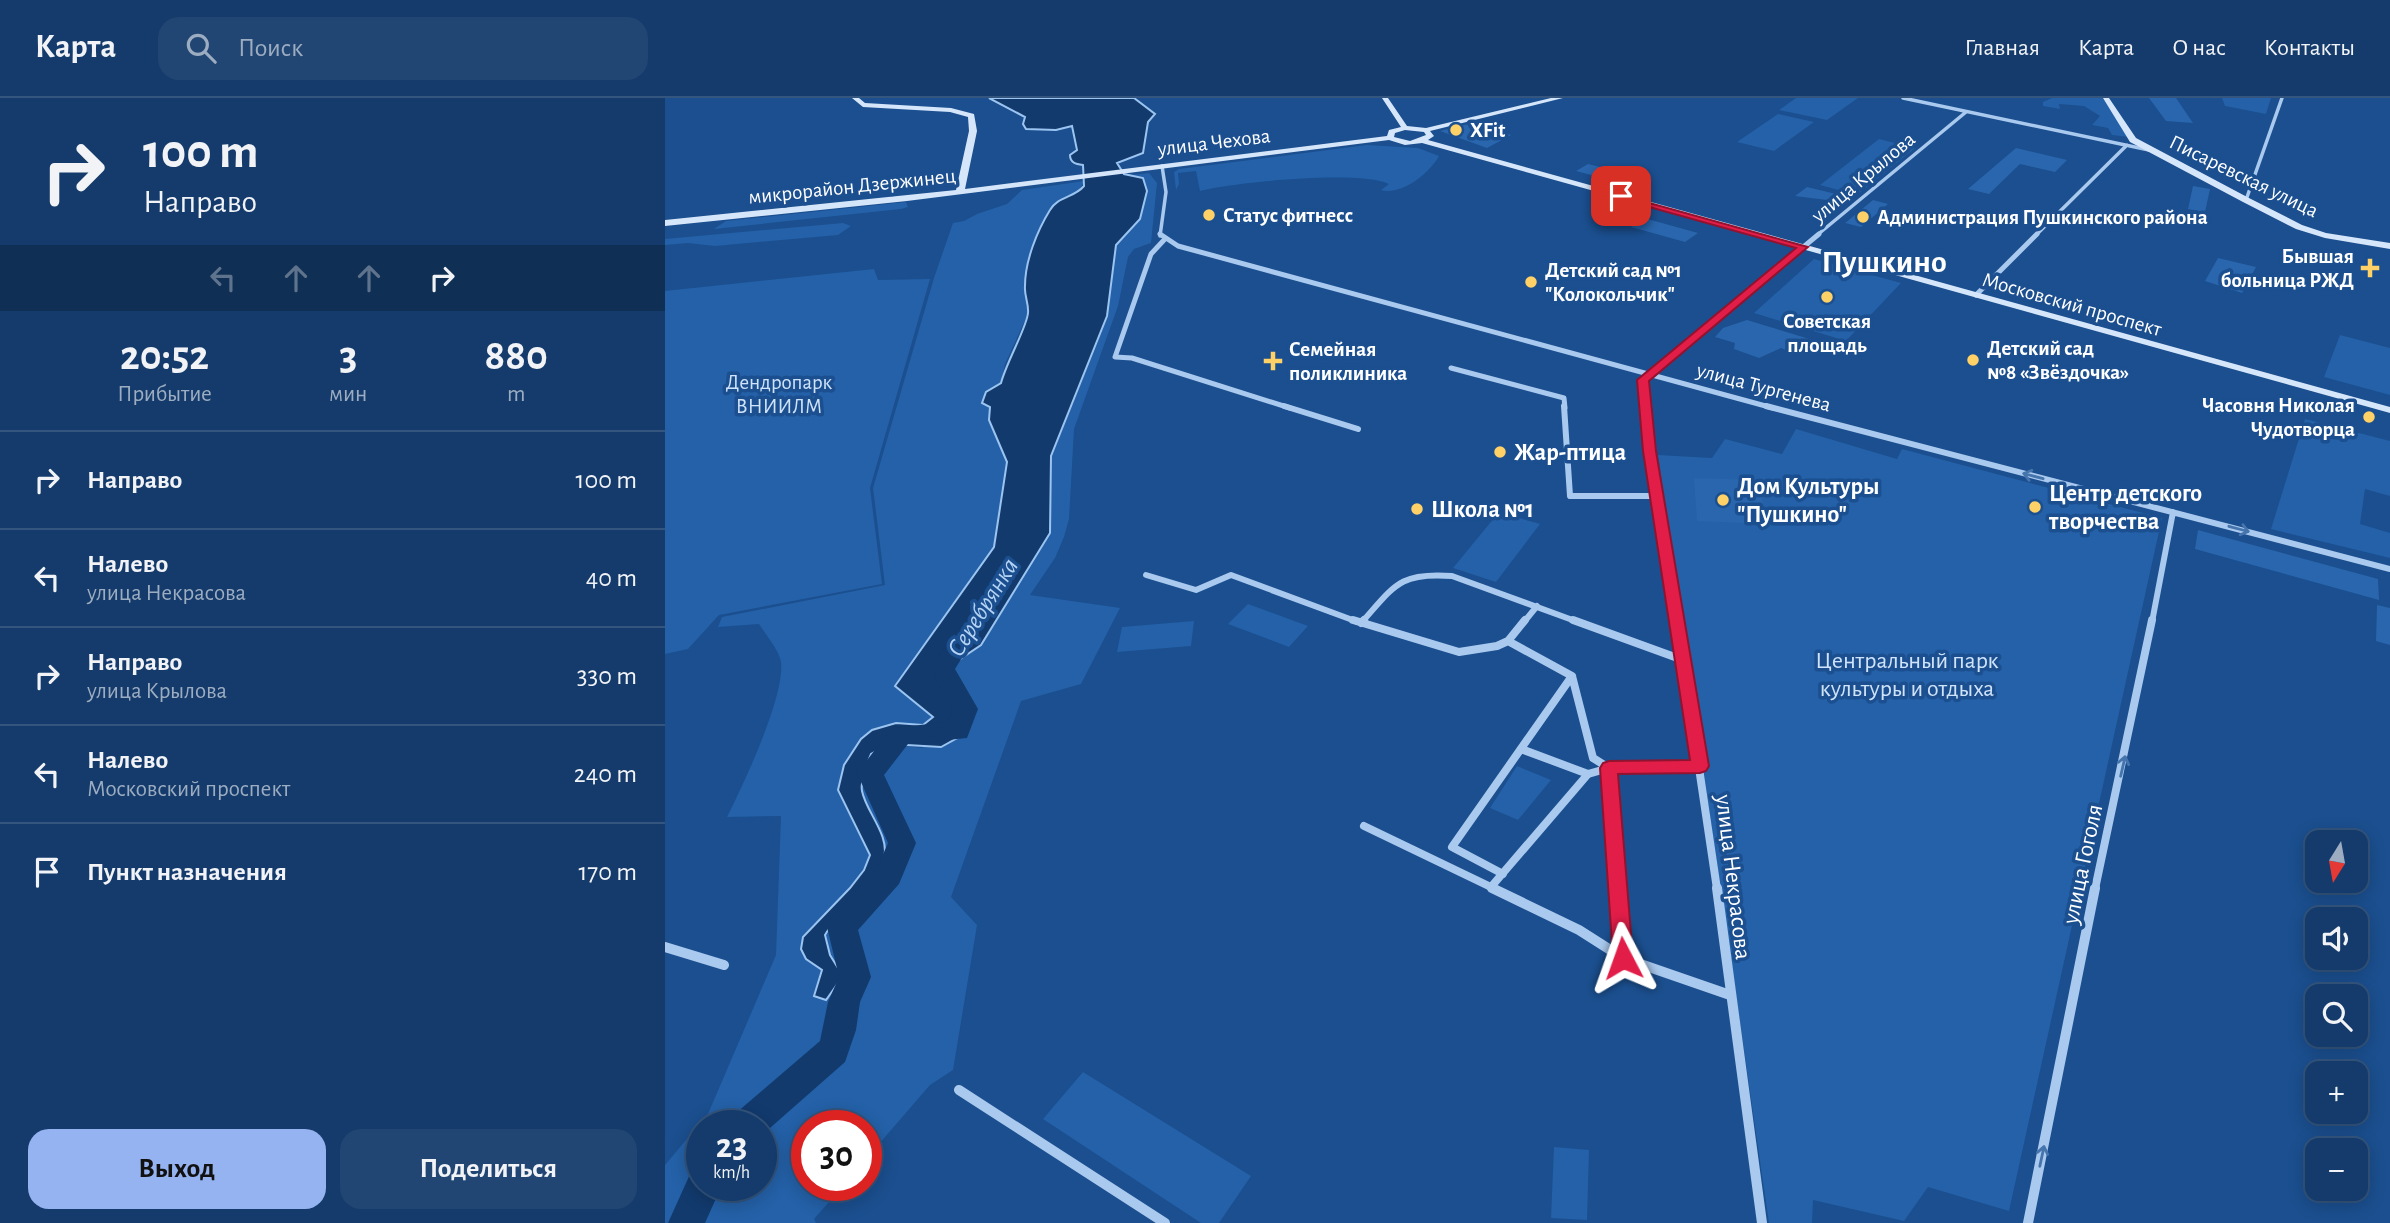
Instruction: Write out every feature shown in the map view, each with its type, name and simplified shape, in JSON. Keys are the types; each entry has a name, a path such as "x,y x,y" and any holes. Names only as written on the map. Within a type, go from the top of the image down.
{"main road":[{"path":"855,98 863,105 951,110 971,116 973,131 960,192"},
{"path":"1385,98 1405,128"},
{"path":"1390,138 1392,132 1405,128 1426,130 1560,98"},
{"name":"Писаревская улица","path":"2106,98 2133,140 2246,200 2299,227 2390,246"},
{"path":"1422,141 1430,136 1426,130"},
{"name":"Московский проспект","path":"1390,138 1407,143 1422,141 2390,410"},
{"name":"улица Чехова","path":"1042,181 1390,138"},
{"name":"микрорайон Дзержинец","path":"665,223 1042,181"}],"street":[{"path":"1903,98 2151,150"},
{"path":"2246,200 2282,98"},
{"name":"улица Крылова","path":"1650,375 1966,112"},
{"path":"1976,295 2127,145"},
{"path":"1162,166 1166,192 1160,236 1164,240 1155,247 1147,263 1115,357 1132,358 1358,429"},
{"name":"улица Тургенева","path":"1164,240 1650,375 2390,569"},
{"path":"1451,368 1564,398 1570,496 1659,496"},
{"name":"улица Некрасова","path":"1650,375 1643,380 1650,451 1700,766 1762,1223"},
{"name":"улица Гоголя","path":"2028,1223 2099,869 2133,720 2173,512"},
{"path":"1361,623 1405,577 1428,573 1452,576 1683,660"},
{"path":"1146,575 1196,590 1231,575 1361,623 1459,652 1497,646 1508,641 1537,606"},
{"path":"1508,641 1572,676 1593,758 1609,768"},
{"path":"1503,874 1452,847 1572,676"},
{"path":"1521,749 1588,774"},
{"path":"1491,887 1588,774 1609,768 1700,766"},
{"path":"1609,768 1623,958"},
{"path":"1364,826 1579,929 1623,958 1730,995"},
{"path":"665,947 725,965"},
{"path":"959,1090 1165,1223"}],"green space":[{"path":"1796,98 1858,98 1827,120 1779,110"},
{"path":"2052,98 2103,98 2129,137 2112,135 2108,128 2092,125 2100,116 2084,106 2059,104 2060,109 2043,106 2043,102"},
{"path":"2222,98 2271,98 2266,114 2225,106"},
{"path":"1778,114 1814,122 1774,151 1737,142"},
{"path":"1879,139 1915,148 1857,195 1820,185"},
{"path":"1367,145 1418,148 1439,156 1422,176 1397,190 1381,190 1389,184 1374,180 1325,178 1267,181 1200,191 1196,171 1178,173 1179,184 1176,190 1174,172 1179,169"},
{"path":"1149,173 1157,183 1151,243 1134,249 1128,257 1118,306 1074,429 1069,519 1064,537 1055,558 1030,595 1120,608 1081,684 1021,701 951,897 977,925 953,1070 930,1085 882,1140 882,1110 791,1110 791,1201 830,1201 814,1219 816,1223 665,1223 665,1165 686,1140 686,1201 777,1201 777,1110 710,1110 776,955 781,816 727,817 770,718 777,696 781,662 775,647 759,624 718,627 722,617 885,585 873,488 934,278 953,223 1007,204 1022,190 1084,181 1078,193 1059,200 1051,208 1031,251 1025,286 1028,314 1005,364 1001,383 986,392 982,402 990,407 989,420 1007,462 994,547 895,685 933,717 923,725 896,723 872,730 844,804 858,826 870,855 849,889 803,937 843,976 830,955 825,936 831,924 870,886 884,857 861,789 872,754 890,744 922,748 965,720 939,681 944,670 981,645 1050,533 1051,456 1107,316 1116,244 1140,219 1143,178 1132,175"},
{"path":"906,202 908,207 901,209 714,229 726,221"},
{"path":"843,223 851,226 838,235 715,246 688,243 665,245 665,239"},
{"name":"Советская площадь","path":"1814,259 1901,283 1846,341 1754,313"},
{"name":"Дендропарк ВНИИЛМ","path":"874,269 878,280 930,279 870,488 882,584 719,615 688,649 665,654 665,291"},
{"path":"2340,335 2390,348 2390,395 2324,377"},
{"path":"2305,419 2390,441 2390,496 2365,489 2360,524 2390,533 2390,558 2271,529"},
{"name":"Центральный парк культуры и отдыха","path":"1796,429 1897,459 1902,449 2162,518 2009,1211 1928,1187 1904,1221 1813,1200 1812,1223 1769,1223 1658,455 1712,458 1725,439 1782,454"},
{"path":"1499,512 1540,524 1496,582 1453,568"},
{"path":"1248,604 1308,626 1289,647 1228,624"},
{"path":"1194,621 1191,646 1117,652 1122,627"},
{"path":"1517,766 1551,780 1518,820 1490,808"},
{"path":"1083,1072 1251,1176 1219,1223 1201,1223 1043,1119"},
{"path":"1554,1147 1589,1150 1587,1220 1551,1218"}],"water":[{"path":"989,98 1134,98 1155,114 1148,122 1143,153 1117,163 1124,174 1143,178 1147,191 1140,219 1116,245 1107,316 1051,456 1050,533 981,645 944,670 939,681 965,720 959,737 941,747 890,744 871,754 869,758 862,791 884,841 884,858 873,880 825,935 830,955 843,976 826,1000 814,996 822,970 806,959 801,949 803,937 850,888 864,870 870,855 838,790 844,765 861,739 872,730 896,723 923,725 933,717 895,686 994,547 1007,462 989,420 990,407 982,403 986,392 1001,383 1027,319 1026,276 1029,257 1041,227 1053,205 1084,186 1083,165 1074,163 1070,158 1077,150 1072,126 1056,130 1026,129 1023,124 1025,117"}],"building":[{"path":"2149,98 2176,98 2193,123 2166,121"},
{"path":"1481,121 1511,135 1487,148 1440,131"},
{"path":"2016,148 2067,160 2055,172 2020,164 1989,194 1968,189"},
{"path":"1588,164 1645,178 1633,186 1576,171"},
{"path":"2193,186 2210,189 2205,212 2188,209"},
{"path":"1807,187 1836,194 1835,201 1795,196"},
{"name":"Администрация Пушкинского района","path":"1873,200 1888,204 1861,227 1845,223"},
{"path":"1644,218 1698,233 1685,242 1631,227"},
{"path":"2218,258 2256,267 2242,293 2205,281"},
{"path":"1747,320 1813,340 1815,355 1798,355 1781,348 1759,358 1734,349 1735,343 1715,337 1723,328"},
{"name":"Дом Культуры \"Пушкино\"","path":"1694,478 1759,480 1766,524 1697,521"},
{"path":"2198,530 2378,579 2379,600 2195,549"},
{"path":"2377,605 2390,608 2390,645 2376,641"}],"waterway":[{"name":"Серебрянка","path":"765,1110 833,1051 840,1030 844,1002 855,977 842,927 889,875 902,843 870,773 901,735 958,731 965,709 943,669 959,643"},
{"name":"Серебрянка","path":"686,1223 696,1201"}],"place":[{"name":"XFit","path":"1456,130"},
{"name":"Статус фитнесс","path":"1209,215"},
{"name":"Администрация Пушкинского района","path":"1863,217"},
{"name":"Бывшая больница РЖД","path":"2370,268"},
{"name":"Детский сад №1 \"Колокольчик\"","path":"1531,282"},
{"name":"Советская площадь","path":"1827,297"},
{"name":"Детский сад №8 «Звёздочка»","path":"1973,360"},
{"name":"Семейная поликлиника","path":"1273,361"},
{"name":"Часовня Николая Чудотворца","path":"2369,417"},
{"name":"Жар-птица","path":"1500,452"},
{"name":"Дом Культуры \"Пушкино\"","path":"1723,500"},
{"name":"Центр детского творчества","path":"2035,507"},
{"name":"Школа №1","path":"1417,509"}],"district":[{"name":"Пушкино","path":"1884,261"}],"route":[{"path":"1621,196 1803,247 1643,380 1650,451 1700,766 1609,768 1623,958"}]}
